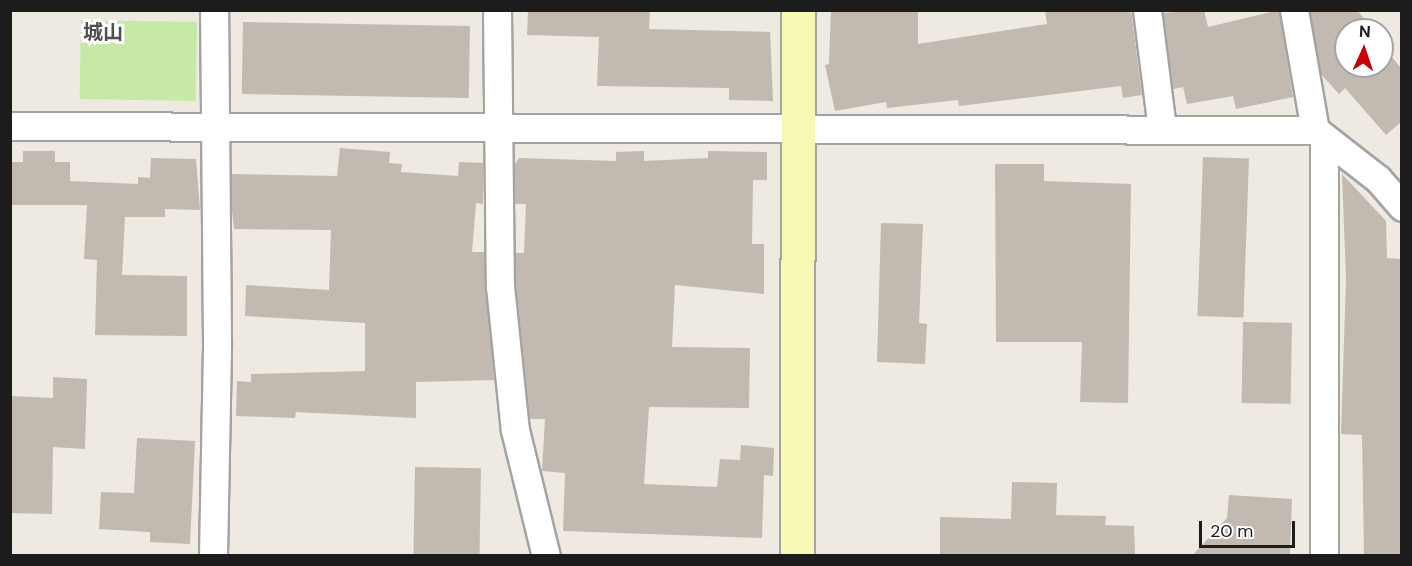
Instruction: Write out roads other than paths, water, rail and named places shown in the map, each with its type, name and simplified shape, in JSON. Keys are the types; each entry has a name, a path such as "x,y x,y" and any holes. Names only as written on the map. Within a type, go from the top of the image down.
{"street":[{"path":"213,10 217,342 213,555"},
{"path":"497,10 500,286 515,430 546,555"},
{"path":"797,555 798,10"},
{"path":"1147,10 1162,129"},
{"path":"1294,10 1320,134 1324,555"},
{"path":"10,126 214,127 497,124 798,130 1162,129 1320,134 1378,179 1401,207"}],"district":[{"name":"城山","path":"103,32"}]}
